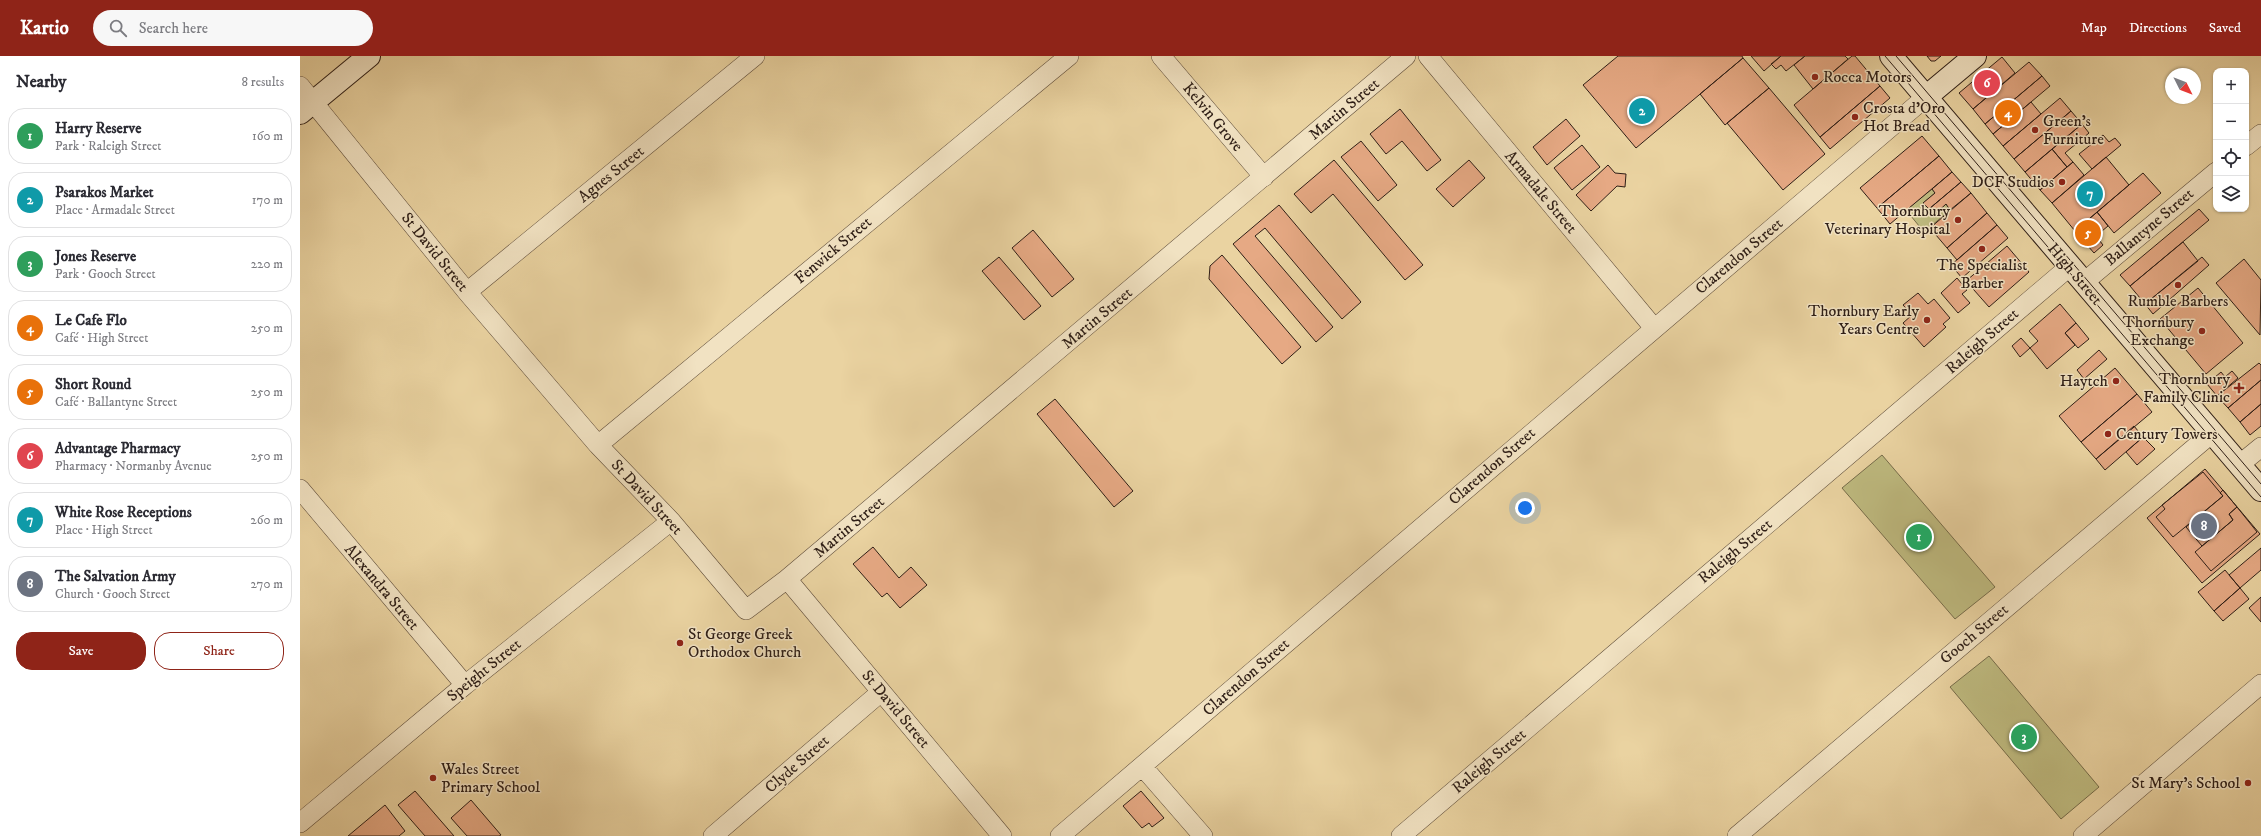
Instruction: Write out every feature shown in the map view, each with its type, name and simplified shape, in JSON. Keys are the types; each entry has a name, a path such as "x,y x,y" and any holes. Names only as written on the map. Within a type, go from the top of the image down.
{"main road":[{"path":"304,100 368,56"},
{"name":"High Street","path":"1891,56 2076,275 2261,490"},
{"path":"1926,97 1975,56"}],"street":[{"name":"Agnes Street","path":"467,292 756,56"},
{"name":"Fenwick Street","path":"598,445 1069,56"},
{"name":"Kelvin Grove","path":"1161,56 1264,177"},
{"name":"Martin Street","path":"787,579 1406,56"},
{"name":"Armadale Street","path":"1428,56 1654,328"},
{"name":"Clarendon Street","path":"1060,836 1926,97"},
{"name":"St David Street","path":"304,100 598,445 671,520 746,610 787,579 1002,836"},
{"path":"2249,144 2261,134"},
{"name":"Ballantyne Street","path":"2076,275 2213,174"},
{"name":"Raleigh Street","path":"1401,836 2076,275"},
{"name":"Gooch Street","path":"1736,836 2212,433"},
{"path":"2239,465 2261,447"},
{"name":"Alexandra Street","path":"300,489 465,685"},
{"name":"Speight Street","path":"300,823 465,685 671,520"},
{"path":"2082,836 2261,684"},
{"name":"Clyde Street","path":"713,836 881,692"},
{"path":"1142,766 1203,836"}],"shaded area":[{"path":"1932,189 1935,193 1923,203 1934,214 1946,204 1950,210 1924,232 1906,210"},
{"path":"1882,455 1995,587 1955,619 1842,488"},
{"path":"1989,656 2099,787 2061,819 1950,687"}],"building":[{"path":"1618,56 1742,56 1743,58 1636,148 1583,85"},
{"path":"1751,56 1781,56 1764,71"},
{"path":"1781,56 1805,56 1786,71 1781,65 1776,69 1771,64"},
{"name":"Rocca Motors","path":"1805,56 1845,56 1848,59 1813,89 1794,65"},
{"path":"1852,56 1855,56 1880,86 1820,137 1794,105"},
{"path":"1927,56 1941,56 1935,61 1931,61"},
{"path":"2002,57 2015,73 1973,109 1959,93"},
{"path":"1743,58 1769,88 1725,125 1700,94"},
{"path":"2029,62 2042,76 1985,124 1973,109"},
{"path":"2042,76 2050,86 1993,134 1985,124"},
{"name":"Crosta d'Oro Hot Bread","path":"1880,86 1890,98 1830,149 1820,137"},
{"path":"1769,88 1825,154 1783,190 1727,123"},
{"name":"Green's Furniture","path":"2060,98 2071,111 2014,159 2003,146"},
{"path":"2031,102 2041,114 2003,146 1993,134"},
{"path":"1400,109 1441,160 1427,171 1402,141 1386,154 1370,134"},
{"path":"2071,111 2082,124 2025,172 2014,159"},
{"path":"1566,119 1580,136 1547,165 1533,147"},
{"path":"2082,124 2089,133 2065,153 2073,162 2067,167 2052,149"},
{"path":"2103,135 2109,142 2115,138 2121,145 2092,169 2079,154"},
{"path":"1922,136 1939,156 1877,208 1860,188"},
{"path":"1361,141 1397,185 1378,201 1341,157"},
{"path":"1582,145 1600,167 1572,190 1554,168"},
{"path":"2052,149 2067,167 2040,190 2025,172"},
{"path":"1939,156 1952,172 1890,224 1877,208"},
{"path":"2106,157 2129,185 2075,231 2052,203"},
{"path":"1334,160 1423,265 1405,280 1333,194 1311,213 1294,194"},
{"path":"1469,160 1485,178 1453,207 1436,189"},
{"name":"DCF Studios","path":"2073,162 2084,175 2052,203 2040,190"},
{"path":"1608,165 1615,173 1626,174 1625,187 1617,186 1591,211 1576,195"},
{"path":"1952,172 1961,182 1929,209 1923,203 1935,193 1932,189"},
{"path":"2143,173 2161,193 2114,233 2097,212"},
{"path":"1961,182 1971,193 1950,210 1946,204 1934,215 1929,209"},
{"name":"Thornbury Veterinary Hospital","path":"1971,193 1987,213 1947,248 1930,228"},
{"path":"1279,205 1361,302 1342,319 1265,228 1255,236 1333,327 1316,342 1233,244"},
{"path":"2199,209 2209,220 2130,286 2120,275"},
{"path":"2097,212 2108,226 2096,236 2103,245 2094,253 2075,231"},
{"path":"1987,213 1997,225 1957,260 1947,248"},
{"name":"The Specialist Barber","path":"1997,225 2008,238 1962,278 1951,265"},
{"path":"1033,230 1074,279 1052,297 1012,248"},
{"path":"2183,242 2198,261 2145,304 2130,286"},
{"path":"2007,246 2029,272 1989,307 1966,281"},
{"path":"1222,255 1301,347 1282,364 1209,279 1210,266"},
{"path":"999,257 1041,306 1024,320 982,271"},
{"name":"Rumble Barbers","path":"2202,257 2209,265 2153,314 2145,304"},
{"path":"2244,259 2261,280 2260,335 2216,283"},
{"path":"1957,278 1967,290 1962,294 1970,303 1958,313 1941,293"},
{"name":"Thornbury Exchange","path":"2198,288 2243,343 2206,374 2160,319"},
{"name":"Thornbury Early Years Centre","path":"1918,293 1928,304 1934,299 1950,318 1943,324 1946,327 1924,347 1903,323 1912,315 1903,305"},
{"path":"2060,304 2076,323 2065,333 2075,345 2047,369 2030,348 2038,341 2029,331"},
{"path":"2076,323 2089,339 2078,348 2065,333"},
{"path":"2021,338 2030,348 2020,357 2012,346"},
{"path":"2099,350 2107,359 2084,379 2077,370"},
{"name":"Thornbury Family Clinic","path":"2259,363 2261,365 2261,380 2228,408 2217,396"},
{"path":"2115,368 2137,394 2081,442 2059,416"},
{"path":"2232,371 2238,378 2217,396 2207,384 2221,372 2225,377"},
{"path":"2261,380 2261,404 2240,422 2228,408"},
{"name":"Century Towers","path":"2137,394 2152,412 2096,459 2081,442"},
{"path":"1055,399 1133,491 1114,507 1037,414"},
{"path":"2261,404 2261,426 2250,435 2240,422"},
{"path":"2134,426 2143,437 2105,470 2096,459"},
{"path":"2143,437 2155,449 2137,465 2126,452"},
{"path":"2205,469 2260,534 2202,583 2147,518"},
{"path":"2203,472 2223,496 2173,537 2156,517 2165,509 2162,505"},
{"path":"2223,490 2237,507 2229,514 2233,520 2202,546 2186,527 2223,496 2220,493"},
{"path":"2237,507 2257,532 2211,571 2195,552 2233,520 2229,514"},
{"path":"873,547 899,578 911,567 927,585 900,608 887,593 882,597 853,564"},
{"path":"2261,548 2261,570 2240,588 2229,575"},
{"path":"2225,570 2240,588 2214,611 2198,592"},
{"path":"2240,588 2249,599 2223,621 2214,611"},
{"path":"2261,597 2261,622 2249,608"},
{"path":"415,791 454,836 425,836 398,805"},
{"path":"1141,791 1164,818 1152,827 1149,823 1142,828 1123,806"},
{"path":"471,800 501,835 467,836 451,818"},
{"path":"385,805 405,831 399,836 348,836"}],"tram line":[{"path":"1885,56 2261,497"},
{"path":"1896,56 2261,484"}],"place":[{"name":"Rocca Motors","path":"1815,77"},
{"name":"Advantage Pharmacy","path":"1987,83"},
{"name":"Psarakos Market","path":"1642,111"},
{"name":"Le Cafe Flo","path":"2008,113"},
{"name":"Crosta d'Oro Hot Bread","path":"1855,117"},
{"name":"Green's Furniture","path":"2035,130"},
{"name":"DCF Studios","path":"2062,182"},
{"name":"White Rose Receptions","path":"2090,194"},
{"name":"Thornbury Veterinary Hospital","path":"1958,220"},
{"name":"Short Round","path":"2088,233"},
{"name":"The Specialist Barber","path":"1982,249"},
{"name":"Rumble Barbers","path":"2178,285"},
{"name":"Thornbury Early Years Centre","path":"1927,320"},
{"name":"Thornbury Exchange","path":"2202,331"},
{"name":"Haytch","path":"2116,381"},
{"name":"Thornbury Family Clinic","path":"2239,388"},
{"name":"Century Towers","path":"2108,434"},
{"name":"The Salvation Army","path":"2204,526"},
{"name":"Harry Reserve","path":"1919,537"},
{"name":"St George Greek Orthodox Church","path":"680,643"},
{"name":"Jones Reserve","path":"2024,737"},
{"name":"Wales Street Primary School","path":"433,778"},
{"name":"St Mary’s School","path":"2248,783"}]}
